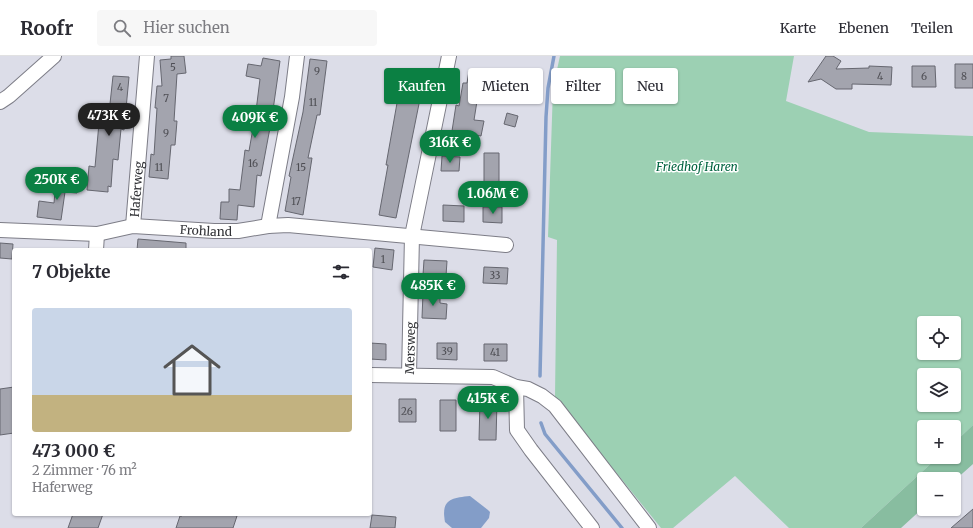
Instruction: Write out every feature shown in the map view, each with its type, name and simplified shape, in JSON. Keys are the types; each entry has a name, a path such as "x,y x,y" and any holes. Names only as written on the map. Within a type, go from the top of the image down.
{"street":[{"path":"0,102 9,96 54,56"},
{"name":"Haferweg","path":"134,226 147,56"},
{"path":"268,226 292,97 297,56"},
{"name":"Mersweg","path":"449,56 412,236 409,376 494,376 542,396 555,406 649,528"},
{"name":"Frohland","path":"0,230 97,234 134,226 238,231 268,226 288,225 412,236"},
{"path":"96,248 97,234"},
{"path":"412,236 506,245"},
{"path":"372,375 409,376"},
{"path":"516,386 517,430 592,528"}],"green space":[{"name":"Friedhof Haren","path":"560,56 794,56 786,101 869,132 973,136 973,425 961,436 961,420 917,420 917,464 930,464 922,472 917,472 917,476 861,528 789,528 735,476 673,528 661,528 555,397 557,240 548,237 552,104 615,104 615,68 557,68"},
{"path":"973,425 973,464 961,475 961,472 922,472 930,464 961,464 961,436"},
{"path":"917,476 917,513 901,528 861,528"}],"water":[{"path":"470,496 490,512 489,518 481,528 452,528 445,522 444,509 446,505 452,499"}],"building":[{"path":"171,56 184,56 186,73 177,74 174,121 177,121 175,145 171,145 168,179 149,177 151,154 154,155 157,86 162,86 160,60 171,59"},
{"path":"826,56 833,56 841,61 836,69 869,68 869,66 892,67 891,85 852,84 852,89 836,89 821,79 808,82"},
{"path":"263,58 280,61 272,117 261,176 257,175 254,207 238,205 237,220 220,219 221,202 229,202 229,189 240,190 245,150 249,151 260,79 246,76 248,64 261,66"},
{"path":"310,59 327,61 320,115 317,115 308,158 312,158 303,215 285,211 291,177 289,176 303,112"},
{"path":"955,64 973,64 973,88 955,88"},
{"path":"912,66 935,66 936,87 912,87"},
{"path":"113,76 129,77 124,130 121,129 118,160 113,159 111,187 108,186 108,192 87,190 89,166 95,167 100,112 109,113"},
{"path":"468,77 468,104 477,104 474,120 484,121 481,136 452,131 456,105 459,106 460,104 463,83 467,83"},
{"path":"397,104 419,104 396,218 379,215 388,165 386,165"},
{"path":"507,113 518,116 515,127 504,124"},
{"path":"484,153 499,153 499,183 484,183"},
{"path":"442,156 460,157 459,171 441,171"},
{"path":"56,181 78,183 77,193 65,192 61,220 37,217 39,201 54,203"},
{"path":"443,205 464,206 464,222 443,221"},
{"path":"483,207 502,207 502,223 483,222"},
{"path":"138,239 186,243 186,248 137,248"},
{"path":"0,243 13,244 12,259 0,258"},
{"path":"375,248 394,250 392,270 373,267"},
{"path":"424,260 447,261 446,276 423,275"},
{"path":"484,267 508,268 507,284 483,283"},
{"path":"423,293 440,294 440,303 447,304 446,319 422,318"},
{"path":"372,343 386,344 386,360 372,359"},
{"path":"437,343 457,343 457,360 437,359"},
{"path":"484,344 507,344 507,361 484,361"},
{"path":"12,387 12,433 0,435 0,389"},
{"path":"399,399 416,399 416,422 399,422"},
{"path":"440,400 456,400 456,431 440,431"},
{"path":"480,401 497,401 496,440 479,440"},
{"path":"973,509 973,528 951,528"},
{"path":"372,515 396,517 395,528 370,528"},
{"path":"72,516 102,516 98,528 68,528"},
{"path":"180,516 237,516 233,528 176,528"}],"waterway":[{"path":"540,376 546,117 548,88 554,56"},
{"path":"541,423 545,434 622,528"}]}
